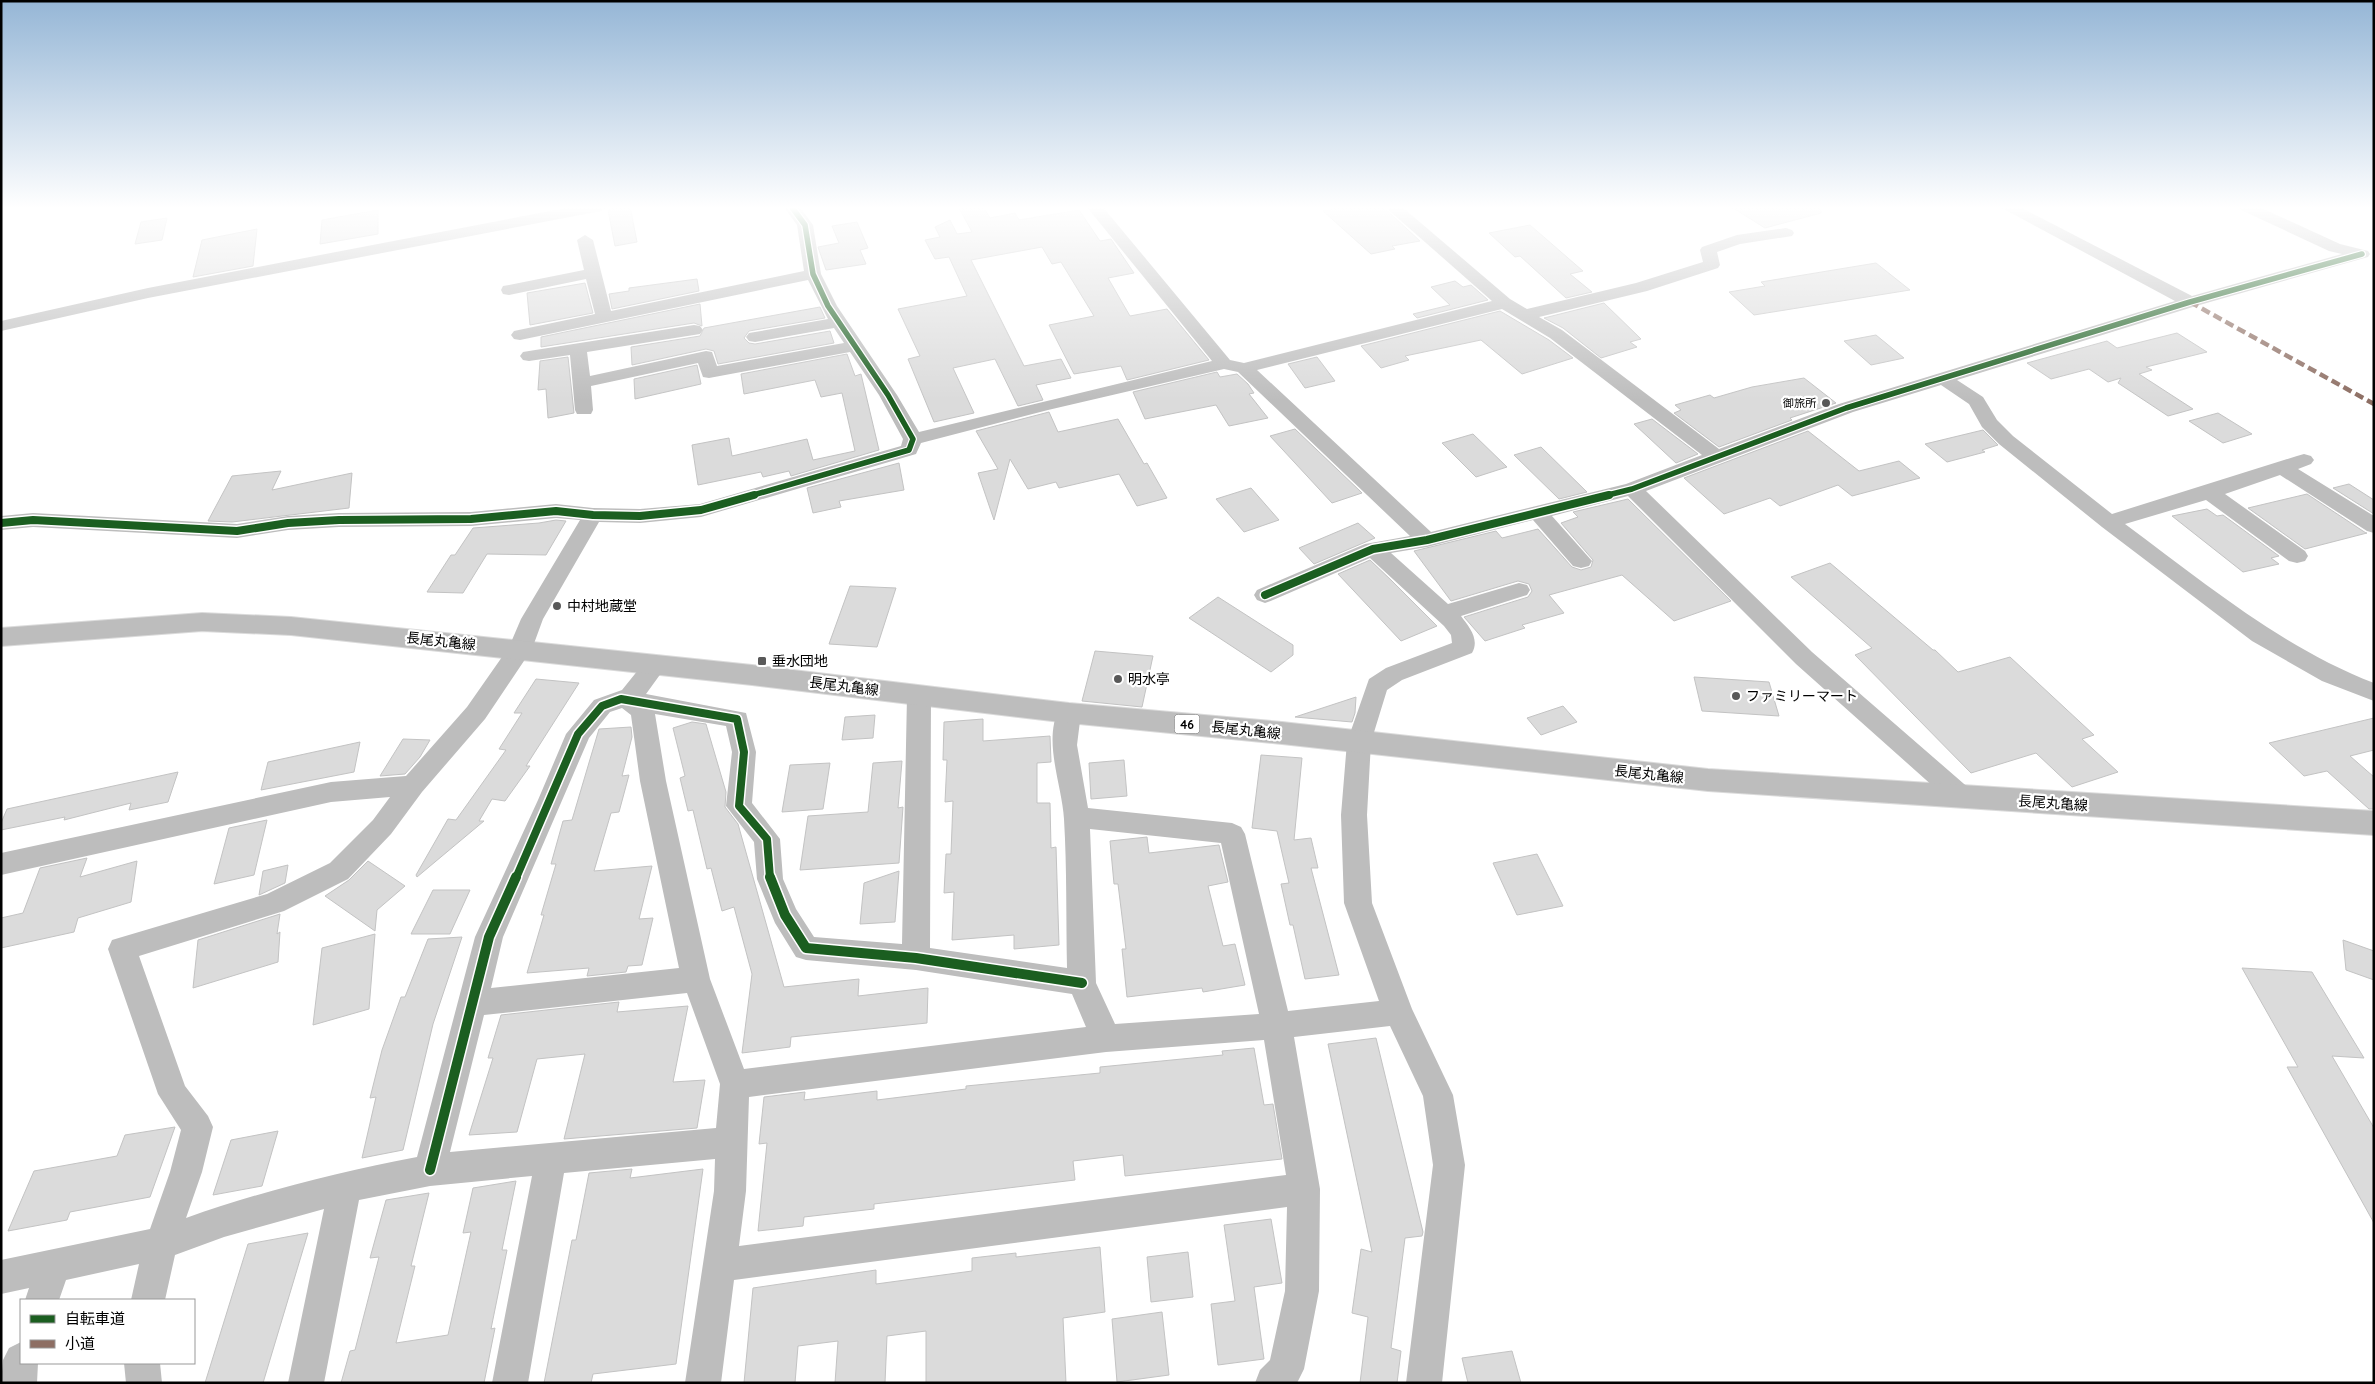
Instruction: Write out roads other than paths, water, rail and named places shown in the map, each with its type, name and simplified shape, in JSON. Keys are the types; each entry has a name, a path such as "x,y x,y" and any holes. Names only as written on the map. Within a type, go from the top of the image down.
{"main road":[{"name":"長尾丸亀線","path":"1,637 85,629 202,622 291,626 520,649 1068,713 1708,780 2374,823"}],"street":[{"path":"1,326 166,290 267,271"},
{"path":"812,271 828,306 913,440"},
{"path":"1147,271 1224,364"},
{"path":"1467,271 1504,302 1556,334 1718,458"},
{"path":"1525,315 1641,287 1694,271"},
{"path":"2130,271 2190,302"},
{"path":"1265,595 1373,549 1427,540 1632,489 1846,408 2190,302 2312,271"},
{"path":"509,290 593,273 604,317"},
{"path":"520,334 813,274"},
{"path":"913,440 1046,405 1224,364 1244,368 1504,302"},
{"path":"755,337 839,322"},
{"path":"529,356 694,330"},
{"path":"581,383 706,356 710,373 854,346"},
{"path":"578,349 584,410"},
{"path":"1244,368 1427,540"},
{"path":"1943,378 1976,401 1989,423 2006,440 2109,522 2282,649 2330,675 2374,692"},
{"path":"1,523 33,520 237,531 339,520 470,520 556,511 593,515 640,516 701,510 909,450 913,440"},
{"path":"2109,522 2209,492 2304,460"},
{"path":"2281,467 2374,526"},
{"path":"1632,489 1804,658 1962,797"},
{"path":"2209,492 2297,556"},
{"path":"1537,512 1581,561"},
{"path":"148,1299 161,1243 186,1172 197,1127 173,1094 122,948 274,903 339,871 382,827 414,785 476,713 520,649 532,619 593,515"},
{"path":"1373,549 1444,613 1462,634 1464,647 1394,674 1377,685 1359,742 1354,815 1358,902 1398,1012 1438,1095 1449,1165 1424,1383"},
{"path":"1444,613 1519,590"},
{"path":"629,699 655,665"},
{"path":"916,958 920,696"},
{"path":"430,1170 489,937 551,800 578,734 602,706 621,699 737,719 744,752 739,806 768,839 770,879 785,915 806,948 916,958 1082,982"},
{"path":"629,699 644,711 653,780 696,979 735,1084 730,1191 703,1383"},
{"path":"1068,713 1065,745 1077,817 1082,982 1106,1038"},
{"path":"1,864 331,792 414,785"},
{"path":"1077,817 1232,834 1277,1026 1304,1189 1302,1291 1286,1369 1273,1383"},
{"path":"472,1003 696,979"},
{"path":"735,1084 935,1061 1106,1038 1277,1026 1398,1012"},
{"path":"1,1277 161,1243 224,1221 345,1187 430,1170 731,1142"},
{"path":"510,1383 551,1160"},
{"path":"306,1383 345,1187"},
{"path":"721,1265 1304,1189"},
{"path":"42,1299 54,1267"},
{"path":"19,1383 21,1364"},
{"path":"142,1364 144,1383"}],"place":[{"name":"御旅所","path":"1826,403"},
{"name":"中村地蔵堂","path":"557,606"},
{"name":"垂水団地","path":"762,661"},
{"name":"明水亭","path":"1118,679"},
{"name":"ファミリーマート","path":"1736,696"}]}
